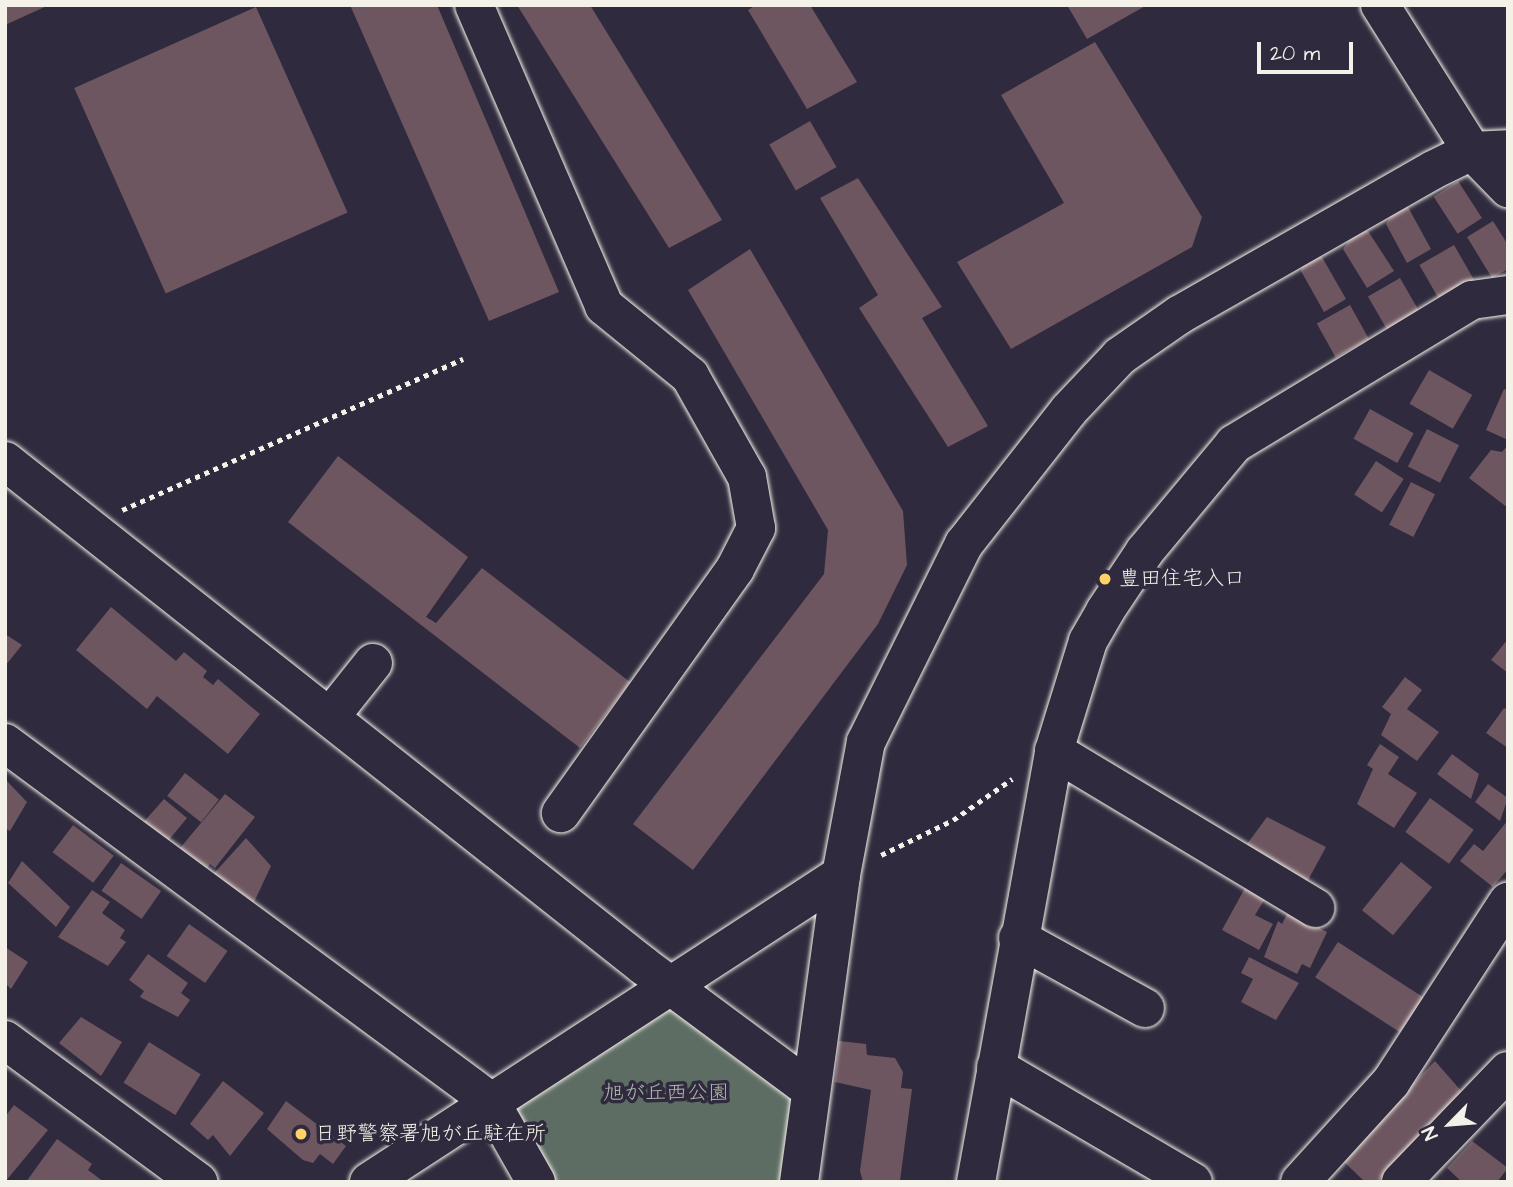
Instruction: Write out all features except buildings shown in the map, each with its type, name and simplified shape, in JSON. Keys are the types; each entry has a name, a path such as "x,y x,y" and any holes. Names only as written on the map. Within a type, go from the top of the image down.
{"street":[{"path":"474,5 604,306 690,376 747,477 756,528 735,569 561,813"},
{"path":"1380,5 1490,150 1508,188"},
{"path":"799,1182 841,874 866,742 964,544 1069,410 1120,356 1179,315 1490,150"},
{"path":"976,1182 1018,938 1054,751 1088,641 1105,611 1153,540 1234,444 1472,300 1508,295"},
{"path":"5,461 670,986 811,1090"},
{"path":"330,717 373,663"},
{"path":"5,743 491,1101 536,1182"},
{"path":"1054,751 1315,908"},
{"path":"369,1182 841,874"},
{"path":"1300,1182 1391,1082 1507,906"},
{"path":"1018,938 1145,1008"},
{"path":"5,1040 198,1182"},
{"path":"996,1067 1193,1182"},
{"path":"1401,1182 1503,1088"}],"path":[{"path":"86,526 463,359"},
{"path":"841,874 953,820 1054,751"}],"green space":[{"name":"旭が丘西公園","path":"670,986 811,1090 799,1182 536,1182 490,1101"}],"place":[{"name":"豊田住宅入口","path":"1105,579"},
{"name":"日野警察署旭が丘駐在所","path":"301,1134"}]}
